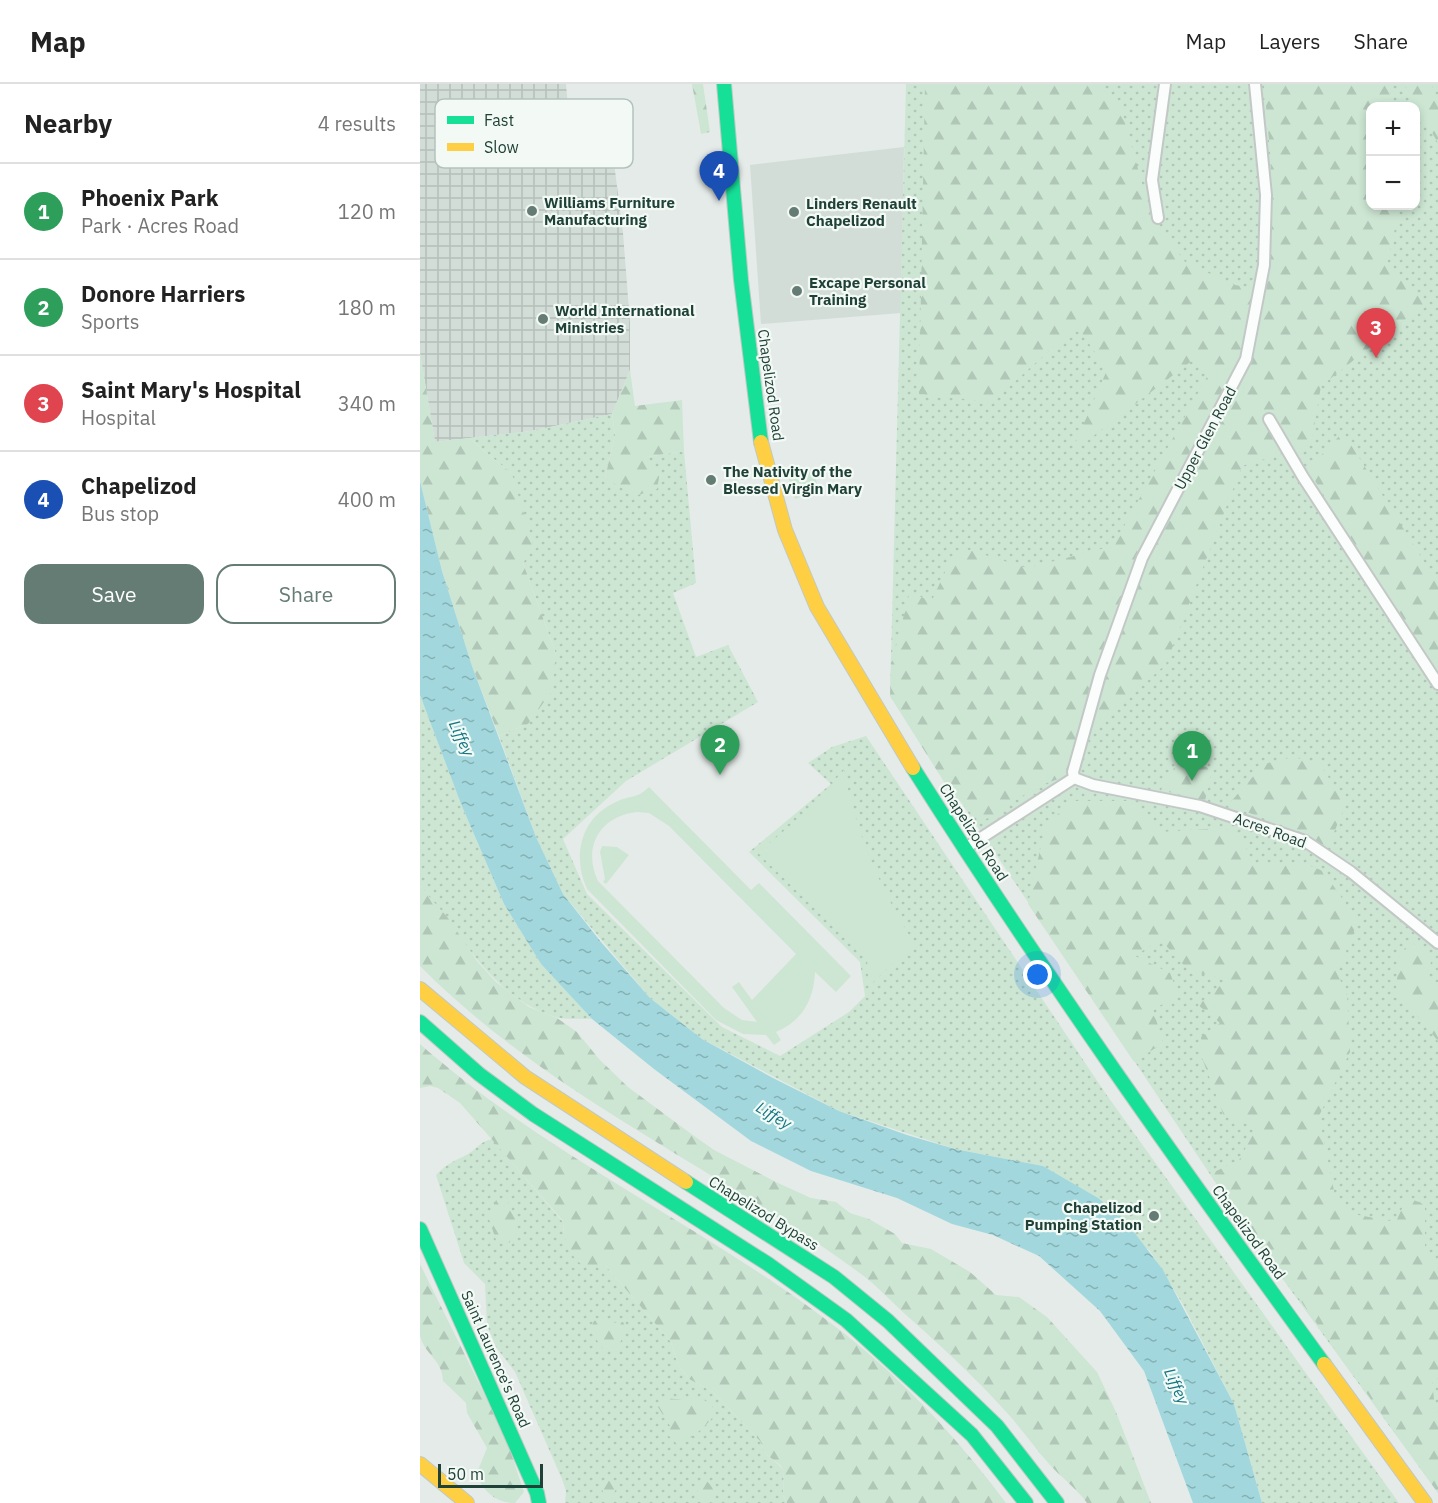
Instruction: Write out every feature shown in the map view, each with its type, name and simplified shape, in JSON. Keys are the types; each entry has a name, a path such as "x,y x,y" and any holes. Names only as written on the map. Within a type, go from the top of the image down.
{"main road":[{"name":"Chapelizod Road","path":"724,84 758,431 777,504 809,588 836,643 964,849 1167,1147 1425,1503"},
{"name":"Chapelizod Bypass","path":"420,989 525,1077 834,1277 888,1321 997,1426 1058,1503"},
{"path":"420,1022 479,1074 533,1114 768,1264 846,1320 972,1435 1026,1503"},
{"name":"Saint Laurence's Road","path":"421,1232 537,1493 539,1503"},
{"path":"420,1464 467,1503"}],"street":[{"path":"1158,218 1152,180 1165,84"},
{"name":"Upper Glen Road","path":"1074,778 1073,772 1081,737 1100,675 1142,558 1246,359 1264,265 1266,195 1255,85"},
{"path":"1269,419 1303,477 1438,684"},
{"path":"964,849 1074,778"},
{"name":"Acres Road","path":"1074,778 1093,785 1200,806 1305,841 1351,872 1438,943"}],"shaded area":[{"path":"420,84 566,84 567,99 435,99 435,168 615,168 623,233 630,323 630,370 612,414 531,431 435,442 420,353"},
{"path":"904,147 901,313 761,324 750,165"}],"green space":[{"path":"692,84 703,84 710,132 701,134"},
{"path":"906,84 1438,84 1438,1493 1250,1234 890,696"},
{"path":"925,84 1102,84 1122,111 1151,216 1186,263 1235,285 1264,290 1271,163 1264,84 1388,84 1393,102 1366,102 1366,210 1399,210 1387,264 1426,303 1321,386 1311,445 1242,466 1166,664 1074,748 1067,776 1038,786 980,823 966,802 956,801 890,696 891,666 910,591 931,602 954,553 966,549 1027,568 1113,546 1208,375 1193,360 1071,453 1107,370 1077,326 992,402 919,394"},
{"path":"1404,84 1431,84 1438,100 1438,143 1420,112 1420,102 1414,102"},
{"path":"420,353 435,442 469,438 512,474 534,548 523,563 556,654 552,691 528,724 499,736 472,666 442,571 420,481"},
{"path":"630,370 635,406 682,400 684,451 647,457 660,472 657,489 635,496 605,478 615,435 612,414"},
{"path":"612,414 615,435 605,478 646,457 684,451 696,583 673,593 696,657 728,645 758,702 626,781 563,839 587,894 722,1027 780,1056 849,1012 865,996 860,962 749,852 831,784 808,763 832,747 866,736 1106,1094 1399,1503 1262,1503 1234,1404 1182,1303 1150,1251 1043,1166 955,1149 839,1111 702,1039 650,998 563,894 536,837 499,736 528,724 556,654 523,563 512,474 469,438 531,431"},
{"path":"1343,432 1438,584 1438,674 1370,572 1308,469"},
{"path":"813,469 819,490 795,499 787,474"},
{"path":"420,695 461,804 504,904 541,964 592,1019 555,1017 533,1008 513,995 479,962 420,886"},
{"path":"1293,757 1319,763 1346,804 1327,849 1300,832 1228,805 1264,764"},
{"path":"1184,760 1212,769 1205,801 1161,790 1171,771"},
{"path":"844,770 862,838 890,902 914,943 869,986 867,959 758,853 835,787 835,780"},
{"path":"649,787 751,890 759,883 851,976 836,992 815,972 812,992 805,1008 793,1022 776,1032 781,1040 774,1045 766,1035 743,1034 716,1020 587,889 582,877 580,852 587,828 604,809 645,791","holes":["637,812 649,813 669,826 796,954 752,1000 739,982 732,987 757,1022 742,1020 724,1008 598,881 592,856 598,835 613,820 624,815"]},
{"path":"1075,801 1130,801 1161,832 1221,828 1239,833 1254,866 1301,862 1323,871 1358,921 1337,974 1347,993 1350,1052 1319,1116 1335,1196 1353,1214 1396,1222 1407,1197 1425,1205 1425,1254 1438,1261 1438,1378 1432,1379 1435,1410 1438,1412 1438,1493 1210,1174 1239,1160 1257,1127 1224,1116 1202,1058 1201,1037 1220,1023 1198,1005 1228,979 1189,971 1160,939 1135,956 1170,973 1179,996 1153,1009 1163,1043 1134,1062 1028,904 1046,823"},
{"path":"602,846 617,847 629,855 606,884 603,882 605,879 600,852"},
{"path":"420,886 448,918 477,961 496,982 529,1007 557,1018 577,1032 599,1059 628,1087 714,1150 811,1198 836,1202 850,1213 869,1219 895,1234 902,1243 931,1249 970,1272 996,1295 1019,1297 1047,1317 1097,1372 1116,1412 1151,1503 1087,1503 1049,1464 1009,1415 984,1389 865,1277 752,1201 580,1094 471,1013 420,966"},
{"path":"1409,941 1432,956 1427,984 1438,982 1438,1041 1396,990 1399,958"},
{"path":"420,1044 528,1127 759,1272 868,1353 941,1424 1006,1503 787,1503 783,1495 784,1471 780,1465 767,1455 760,1441 713,1392 689,1379 678,1365 671,1342 605,1265 591,1267 579,1262 570,1250 563,1221 460,1103 438,1088 430,1086 420,1088"},
{"path":"492,1139 563,1222 566,1239 575,1252 588,1261 605,1265 671,1342 678,1365 689,1379 713,1392 760,1441 767,1455 784,1471 783,1495 787,1503 565,1503 566,1491 562,1479 515,1372 496,1347 487,1325 485,1284 464,1263 436,1175 448,1165"},
{"path":"496,1200 507,1200 515,1216 517,1233 509,1243 497,1243 489,1219"},
{"path":"420,1264 506,1438 524,1492 515,1503 496,1499 479,1481 476,1475 487,1448 467,1413 466,1403 443,1381 440,1367 422,1342 420,1336"},
{"path":"602,1318 608,1323 623,1322 627,1330 616,1350 603,1349 590,1330 594,1321"},
{"path":"695,1395 711,1404 715,1414 698,1432 678,1445 667,1434 670,1426 658,1407 665,1398 685,1400"},
{"path":"606,1479 618,1485 611,1499 605,1499 601,1485"},
{"path":"704,1479 713,1490 715,1503 700,1500 697,1488"}],"water":[{"name":"Liffey","path":"420,481 442,571 472,666 536,837 563,894 601,942 650,998 702,1039 773,1078 839,1111 907,1135 955,1149 1043,1166 1098,1198 1124,1219 1163,1270 1234,1404 1262,1503 1193,1503 1144,1371 1100,1311 1039,1256 993,1235 952,1224 897,1198 811,1171 751,1141 654,1069 592,1019 541,964 504,904 461,804 420,695"}],"traffic: fast":[{"path":"724,84 741,280 761,442"},
{"path":"913,768 1012,920 1114,1069 1324,1364"},
{"path":"420,1022 479,1074 533,1114 768,1264 846,1320 972,1435 1026,1503"},
{"path":"686,1182 834,1277 888,1321 997,1426 1057,1503"},
{"path":"420,1229 537,1493 539,1503"}],"traffic: slow":[{"path":"761,442 785,530 817,607 913,768"},
{"path":"420,989 525,1077 686,1182"},
{"path":"1324,1364 1425,1503"},
{"path":"420,1464 467,1503"}],"place":[{"name":"Chapelizod","path":"719,201"},
{"name":"Williams Furniture Manufacturing","path":"532,211"},
{"name":"Linders Renault Chapelizod","path":"794,212"},
{"name":"Excape Personal Training","path":"797,291"},
{"name":"World International Ministries","path":"543,319"},
{"name":"Saint Mary's Hospital","path":"1376,358"},
{"name":"The Nativity of the Blessed Virgin Mary","path":"711,480"},
{"name":"Donore Harriers","path":"720,775"},
{"name":"Phoenix Park","path":"1192,781"},
{"name":"Chapelizod Pumping Station","path":"1154,1216"}]}
